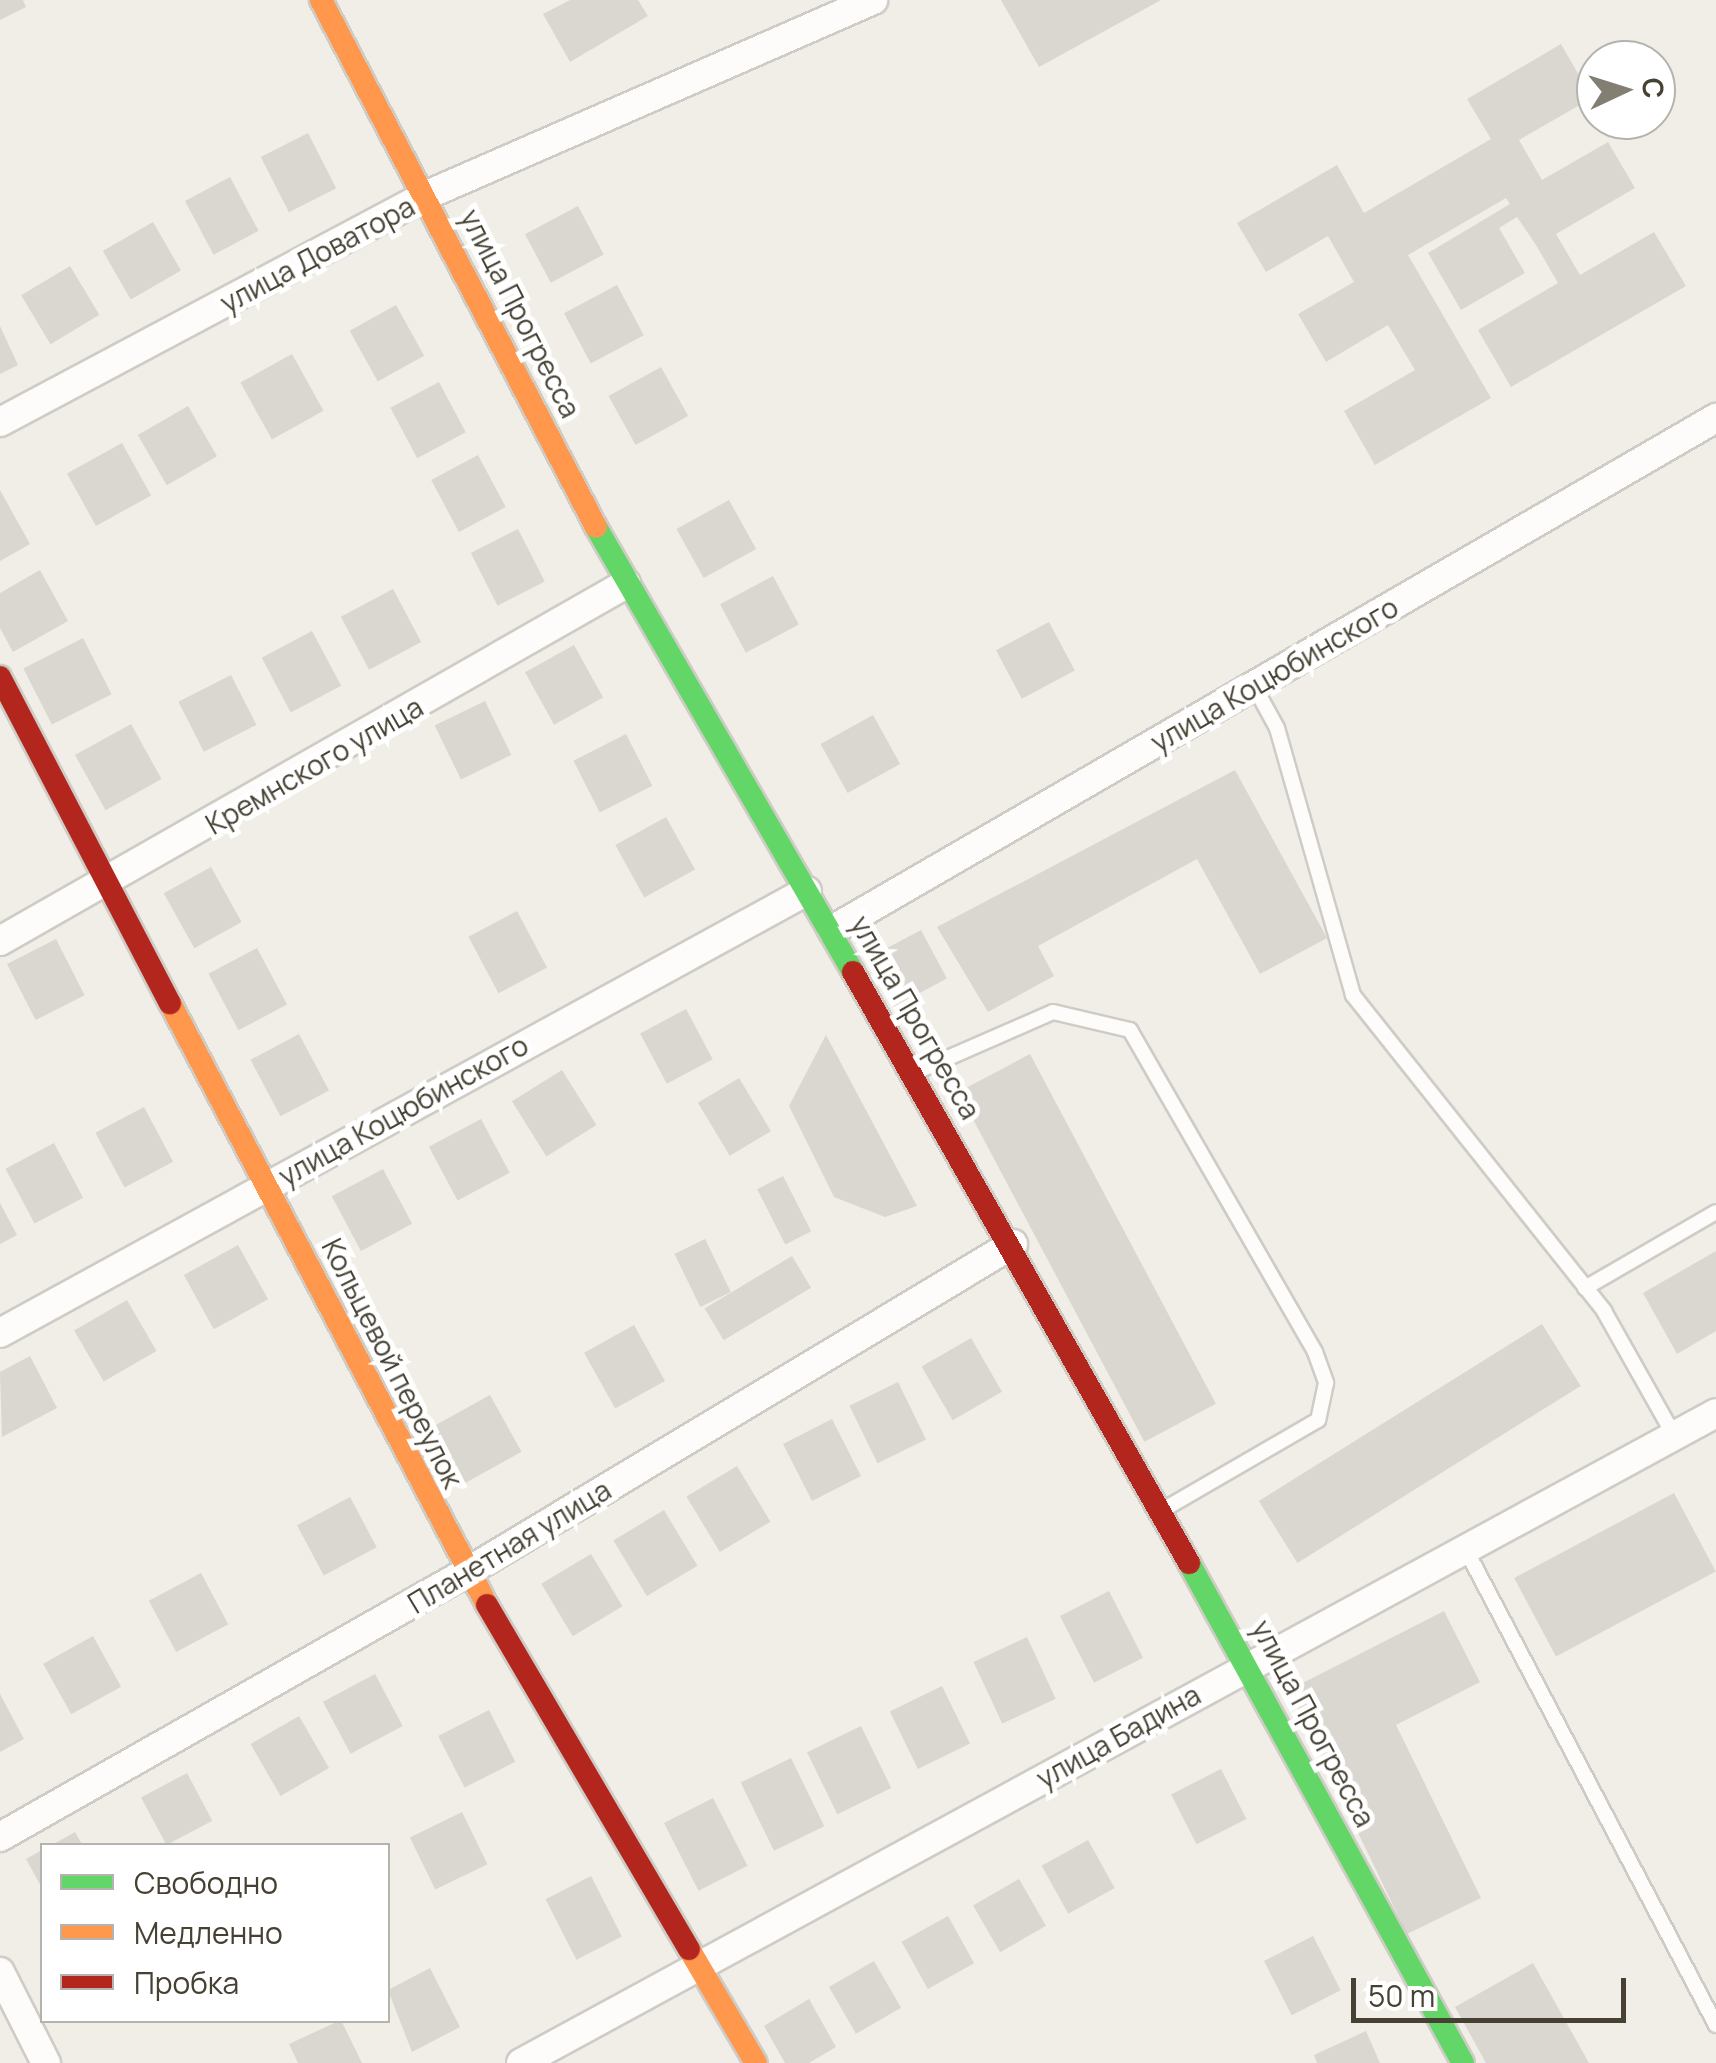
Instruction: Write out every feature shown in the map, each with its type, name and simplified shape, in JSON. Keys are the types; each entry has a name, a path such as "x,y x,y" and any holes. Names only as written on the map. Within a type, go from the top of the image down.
{"street":[{"name":"улица Прогресса","path":"321,0 427,195 626,584 1013,1244 1248,1663 1463,2063"},
{"name":"улица Доватора","path":"0,422 427,195 874,0"},
{"name":"улица Коцюбинского","path":"832,930 1716,418"},
{"name":"Кремнского улица","path":"0,940 107,885 626,584"},
{"name":"Кольцевой переулок","path":"0,677 467,1572 706,1964 756,2063"},
{"name":"улица Коцюбинского","path":"0,1332 808,891"},
{"name":"Планетная улица","path":"0,1837 467,1572 1013,1244"},
{"name":"улица Бадина","path":"521,2063 1248,1663 1716,1413"},
{"path":"0,1972 46,2063"}],"lane":[{"path":"1254,686 1277,728 1353,995 1585,1288 1674,1435"},
{"path":"914,1072 1053,1012 1130,1030 1315,1352 1326,1383 1318,1420 1162,1510"},
{"path":"1585,1288 1716,1212"},
{"path":"1464,1546 1716,2025"}],"building":[{"path":"0,0 23,0 26,7 0,20"},
{"path":"570,0 638,0 648,16 570,62 543,14"},
{"path":"1001,0 1161,0 1039,67"},
{"path":"1561,44 1576,70 1576,107 1519,140 1542,180 1608,142 1635,188 1556,234 1580,275 1654,232 1686,286 1511,387 1478,330 1558,283 1536,245 1517,217 1499,228 1525,273 1461,310 1428,253 1510,204 1506,198 1408,255 1491,398 1375,465 1344,411 1415,370 1388,325 1326,362 1298,314 1354,282 1328,236 1266,272 1237,223 1337,165 1364,213 1491,139 1467,99"},
{"path":"308,133 336,188 289,212 261,157"},
{"path":"230,177 259,231 214,255 185,201"},
{"path":"578,206 604,255 551,283 525,234"},
{"path":"153,222 181,270 131,299 103,251"},
{"path":"70,266 99,315 50,344 21,295"},
{"path":"617,285 644,335 591,363 564,313"},
{"path":"396,305 424,356 378,381 350,331"},
{"path":"0,326 18,365 0,374"},
{"path":"292,354 324,411 272,439 240,383"},
{"path":"661,367 688,416 636,445 609,396"},
{"path":"439,382 466,432 417,458 390,408"},
{"path":"188,406 217,456 167,485 138,435"},
{"path":"122,443 151,495 96,526 67,474"},
{"path":"478,455 506,507 459,532 431,480"},
{"path":"0,490 30,544 0,561"},
{"path":"729,500 756,549 704,578 677,529"},
{"path":"518,529 545,582 498,606 471,553"},
{"path":"40,570 68,621 13,652 0,628 0,593"},
{"path":"773,576 799,625 746,653 720,604"},
{"path":"393,589 421,642 369,670 341,617"},
{"path":"1049,622 1075,671 1022,699 996,650"},
{"path":"312,631 341,686 291,713 262,658"},
{"path":"83,638 112,694 52,725 23,668"},
{"path":"574,645 603,697 554,725 525,672"},
{"path":"231,675 256,725 204,752 178,702"},
{"path":"485,701 511,755 461,779 435,726"},
{"path":"873,715 900,764 848,793 821,744"},
{"path":"131,724 162,779 106,810 75,755"},
{"path":"626,734 652,786 600,812 573,761"},
{"path":"1235,770 1327,938 1260,974 1197,859 1038,946 1054,976 988,1012 937,927"},
{"path":"666,817 695,869 644,898 615,845"},
{"path":"211,867 242,922 194,948 164,893"},
{"path":"517,911 547,968 498,993 468,937"},
{"path":"921,930 947,979 894,1007 868,958"},
{"path":"56,939 85,995 36,1020 7,964"},
{"path":"257,948 287,1005 238,1030 208,974"},
{"path":"686,1009 713,1059 667,1084 640,1033"},
{"path":"299,1034 329,1091 280,1116 250,1060"},
{"path":"826,1035 917,1206 885,1217 834,1197 789,1106"},
{"path":"1030,1054 1216,1404 1144,1442 958,1092"},
{"path":"562,1070 596,1125 546,1156 512,1101"},
{"path":"739,1078 771,1131 730,1156 698,1103"},
{"path":"144,1107 173,1162 125,1188 95,1133"},
{"path":"481,1119 510,1173 458,1201 429,1147"},
{"path":"54,1143 83,1198 35,1224 5,1169"},
{"path":"383,1169 412,1224 361,1251 332,1196"},
{"path":"783,1176 811,1231 785,1244 757,1189"},
{"path":"0,1203 17,1235 0,1244"},
{"path":"705,1239 731,1292 700,1307 674,1254"},
{"path":"238,1245 268,1299 214,1329 184,1275"},
{"path":"1716,1251 1716,1331 1677,1354 1643,1293"},
{"path":"792,1256 811,1288 724,1340 705,1309"},
{"path":"127,1300 156,1351 104,1382 74,1330"},
{"path":"1542,1324 1581,1386 1297,1563 1259,1501"},
{"path":"634,1325 665,1381 615,1409 584,1353"},
{"path":"971,1338 1002,1392 953,1420 922,1366"},
{"path":"30,1356 57,1408 2,1437 0,1372"},
{"path":"898,1382 926,1440 878,1463 849,1406"},
{"path":"490,1395 522,1452 465,1483 433,1427"},
{"path":"832,1419 861,1476 812,1501 783,1444"},
{"path":"737,1466 770,1522 720,1552 686,1496"},
{"path":"1674,1493 1716,1572 1556,1657 1514,1578"},
{"path":"350,1497 377,1547 324,1575 297,1525"},
{"path":"664,1510 697,1566 647,1596 613,1540"},
{"path":"591,1554 622,1606 573,1636 541,1584"},
{"path":"201,1573 228,1624 176,1652 149,1601"},
{"path":"1109,1591 1143,1658 1094,1683 1060,1616"},
{"path":"1444,1611 1480,1682 1396,1725 1481,1898 1407,1934 1289,1690"},
{"path":"93,1636 121,1687 71,1714 43,1664"},
{"path":"1027,1637 1056,1699 1002,1724 974,1662"},
{"path":"375,1674 403,1726 351,1754 323,1702"},
{"path":"942,1686 970,1744 918,1769 890,1711"},
{"path":"0,1694 24,1739 0,1752"},
{"path":"489,1710 515,1762 465,1788 438,1736"},
{"path":"299,1716 329,1768 281,1796 251,1744"},
{"path":"861,1726 891,1788 837,1814 807,1752"},
{"path":"791,1758 824,1826 774,1851 741,1783"},
{"path":"1221,1769 1246,1819 1197,1844 1171,1794"},
{"path":"187,1773 212,1821 165,1843 141,1797"},
{"path":"713,1798 748,1866 698,1891 664,1823"},
{"path":"462,1812 487,1864 435,1890 410,1837"},
{"path":"75,1832 81,1843 55,1843"},
{"path":"1088,1840 1115,1888 1068,1914 1042,1866"},
{"path":"40,1851 40,1884 26,1859"},
{"path":"591,1876 622,1937 576,1960 546,1899"},
{"path":"1019,1879 1046,1926 1000,1952 973,1906"},
{"path":"948,1916 974,1963 928,1989 902,1942"},
{"path":"1313,1936 1341,1990 1292,2015 1264,1961"},
{"path":"874,1961 901,2008 856,2034 829,1987"},
{"path":"1533,1963 1589,2063 1486,2063 1455,2007"},
{"path":"430,1968 460,2027 412,2052 390,1989"},
{"path":"809,1999 836,2047 809,2063 785,2063 764,2026"},
{"path":"342,2023 362,2063 298,2063 289,2044"},
{"path":"1366,2031 1380,2063 1317,2063 1314,2055"}],"traffic: fast":[{"path":"596,527 853,972"},
{"path":"1189,1563 1463,2063"}],"traffic: slow":[{"path":"321,0 596,527"},
{"path":"170,1003 487,1605"},
{"path":"689,1949 756,2063"}],"traffic: jam":[{"path":"0,677 170,1003"},
{"path":"853,972 1189,1563"},
{"path":"487,1605 689,1949"}]}
